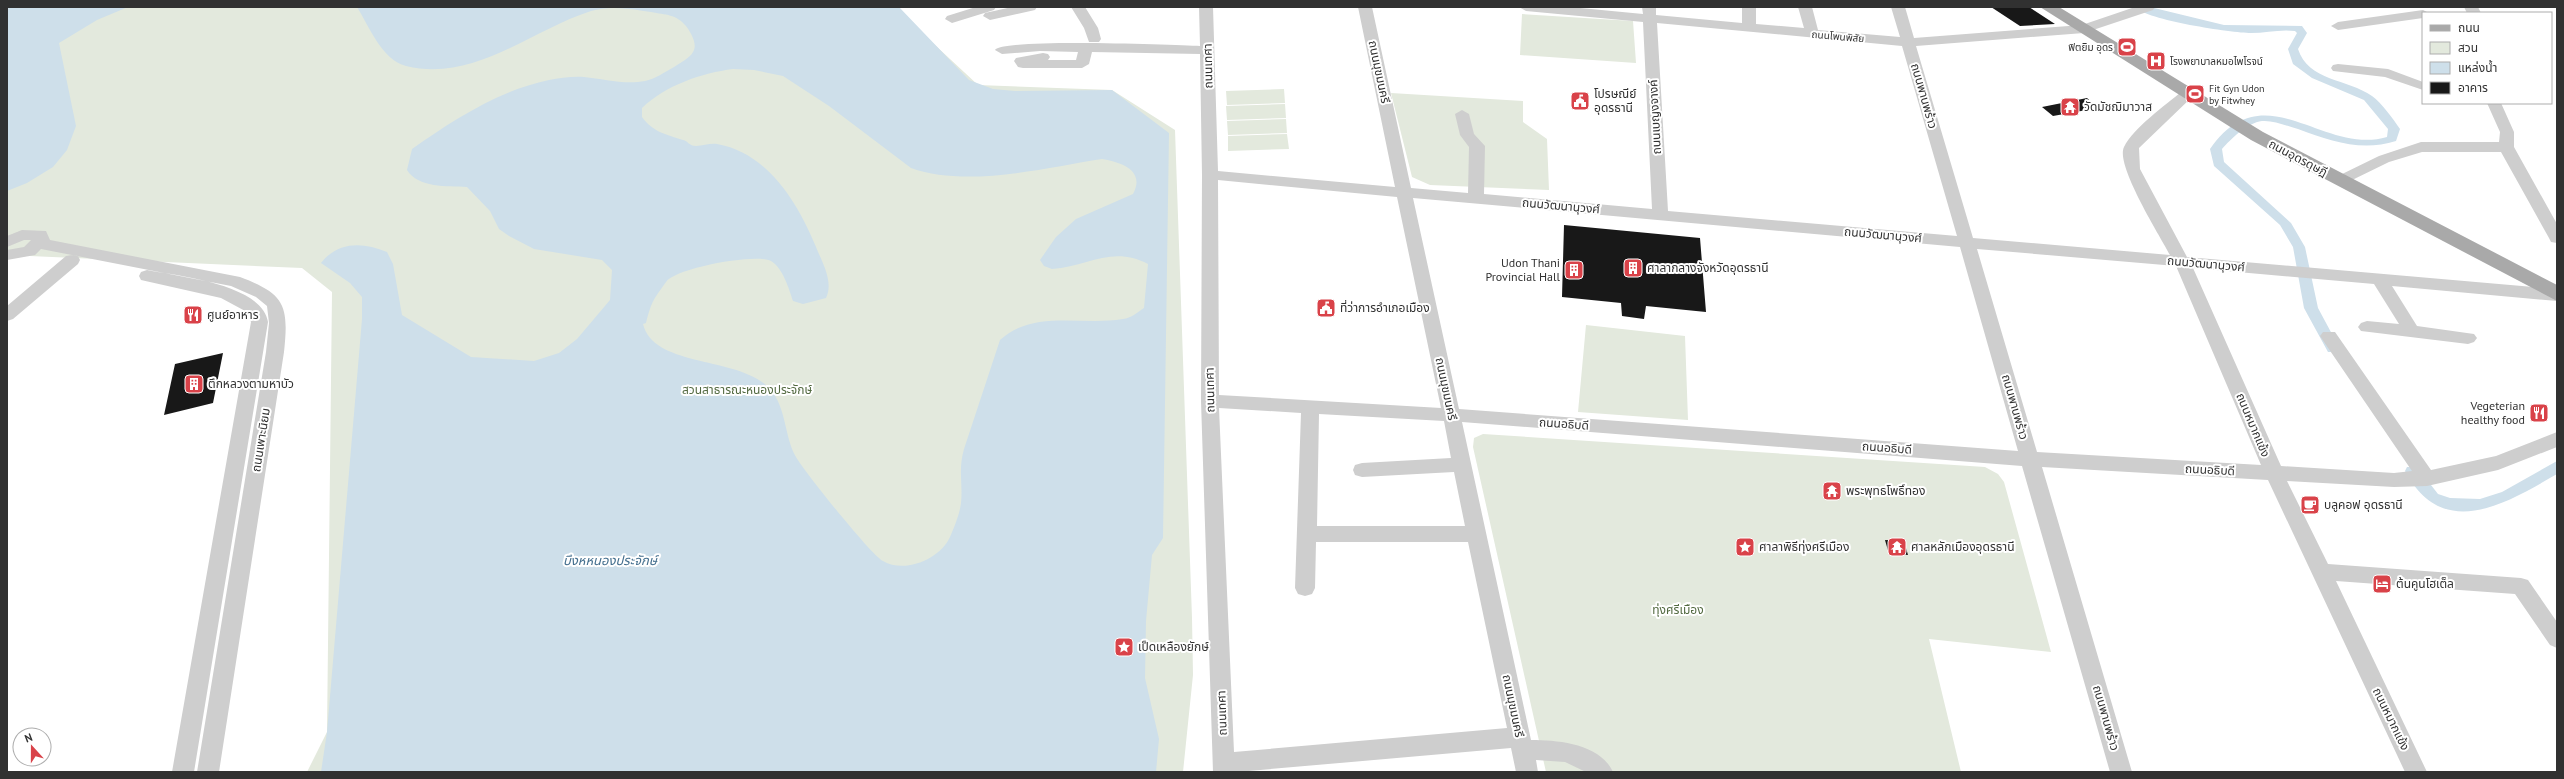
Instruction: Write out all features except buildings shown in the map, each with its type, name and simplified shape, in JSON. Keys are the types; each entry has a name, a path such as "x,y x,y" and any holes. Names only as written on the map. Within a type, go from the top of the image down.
{"main road":[{"name":"ถนนอุดรดุษฎี","path":"2048,7 2214,111 2257,136 2557,295"}],"street":[{"path":"952,19 990,11 1030,7"},
{"path":"1078,7 1091,28 1088,48"},
{"name":"ถนนเทศา","path":"1206,7 1210,174 1210,400 1224,768"},
{"name":"ถนนมุขมนครี","path":"1365,7 1527,772"},
{"name":"ถนนโพนพิสัย","path":"1526,7 1650,13 1749,28 1909,42 2084,29 2142,9"},
{"path":"1749,7 1749,28"},
{"path":"1805,7 1812,34"},
{"name":"ถนนพานพร้าว","path":"1898,7 2121,772"},
{"name":"ถนนเบญงจางค์","path":"1650,13 1660,215"},
{"path":"2338,26 2422,14"},
{"path":"1002,50 1040,47 1207,50"},
{"path":"2338,68 2388,73 2405,81 2422,86"},
{"name":"ถนนหมากแข้ง","path":"2187,94 2137,139 2131,148 2130,159 2132,169 2182,262 2274,473 2416,772"},
{"path":"2494,104 2507,132 2506,147 2557,238"},
{"path":"1462,114 1467,135 1477,146 1476,198"},
{"path":"2341,180 2384,159 2421,147 2506,147"},
{"name":"ถนนวัฒนานุวงศ์","path":"1210,174 2557,295"},
{"path":"7,255 34,247 42,239 36,234 9,239"},
{"name":"ถนนเพาะนิยม","path":"34,247 72,260 220,292 240,298 253,307 259,316 255,357 183,772"},
{"name":"ถนนเพาะนิยม","path":"34,247 234,281 255,288 271,297 279,309 275,352 208,772"},
{"path":"7,315 72,260"},
{"path":"2380,280 2412,331"},
{"path":"2367,327 2468,338"},
{"path":"2329,336 2367,394 2427,479"},
{"name":"ถนนอธิบดี","path":"1210,400 1452,415 2030,459 2394,480 2427,479 2476,471 2554,443"},
{"path":"1305,588 1310,407"},
{"path":"1362,470 1462,464"},
{"path":"1306,534 1477,534"},
{"path":"2320,572 2521,586 2557,639"},
{"path":"1224,768 1521,744 1568,752 1578,756 1602,772"}],"green space":[{"name":"บึงหหนองประจักษ์","path":"7,7 894,7 978,85 1112,90 1175,130 1193,675 1183,772 307,772 327,732 332,292 302,268 7,255"},
{"path":"1522,14 1633,21 1636,63 1520,55"},
{"path":"1284,89 1285,103 1227,105 1226,91"},
{"path":"1391,93 1523,101 1523,122 1547,139 1549,190 1430,185 1412,177"},
{"path":"1285,104 1286,118 1227,120 1226,106"},
{"path":"1286,119 1287,133 1228,135 1227,121"},
{"path":"1287,134 1289,149 1228,151 1228,136"},
{"path":"1586,325 1685,336 1688,420 1578,412"},
{"name":"ทุ่งศรีเมือง","path":"1483,434 1985,467 1998,474 2004,482 2051,652 1929,639 1961,772 1546,772 1473,447 1474,438"}],"water":[{"path":"7,7 128,7 97,20 59,43 76,126 67,150 53,167 27,183 7,191"},
{"name":"บึงหหนองประจักษ์","path":"357,7 899,7 969,80 993,89 1015,91 1112,90 1169,133 1163,538 1152,555 1146,621 1145,678 1159,739 1156,772 321,772 327,732 362,319 362,297 350,283 321,263 328,256 343,247 360,245 369,246 387,252 393,264 402,315 471,357 534,361 559,353 577,339 610,300 612,270 602,260 534,249 509,236 499,229 490,211 467,187 434,185 418,180 412,176 407,170 412,149 460,117 513,91 549,80 571,77 584,77 622,82 645,81 660,75 685,60 692,54 695,46 692,35 686,26 674,17 621,8 606,8 591,11 569,20 502,52 479,61 455,67 431,69 406,66 397,63 383,50","holes":["733,69 754,70 783,76 829,106 911,168 933,174 956,176 1006,174 1102,159 1123,165 1134,173 1136,186 1133,194 1076,219 1056,237 1040,260 1044,266 1052,269 1112,256 1123,256 1148,264 1144,308 1132,316 1123,319 1107,321 1058,320 1028,325 1013,330 1000,340 962,457 961,503 957,520 945,545 930,558 921,562 911,565 892,565 883,561 865,544 796,457 789,440 783,414 771,390 757,379 740,371 700,361 663,348 650,338 643,324 646,323 656,296 666,282 673,277 699,267 734,260 763,259 771,261 782,274 793,301 803,304 826,298 829,285 828,279 809,230 790,197 779,182 766,169 735,149 717,144 694,146 665,134 655,129 642,117 642,108 662,93 685,81"]}],"waterway":[{"path":"2140,7 2180,19 2224,28 2252,30 2287,27 2298,28 2302,33 2293,49 2297,62 2316,76 2368,98 2394,129 2392,139 2379,143 2366,144 2338,139 2276,120 2260,118 2248,122 2236,130 2216,149 2218,163 2285,223 2299,247 2311,308 2333,349"},
{"path":"2412,471 2433,498 2449,504 2480,505 2507,496 2557,467"}],"place":[{"name":"ฟิตยิม อุดร","path":"2127,47"},
{"name":"โรงพยาบาลหมอไพโรจน์","path":"2156,61"},
{"name":"Fit Gyn Udon by Fitwhey","path":"2195,94"},
{"name":"โปรษณีย์ อุดรธานี","path":"1580,101"},
{"name":"วัดมัชฌิมาวาส","path":"2070,107"},
{"name":"ศาลากลางจังหวัดอุดรธานี","path":"1633,268"},
{"name":"Udon Thani Provincial Hall","path":"1574,270"},
{"name":"ที่ว่าการอำเภอเมือง","path":"1326,308"},
{"name":"ศูนย์อาหาร","path":"193,315"},
{"name":"ตึกหลวงตามหาบัว","path":"194,384"},
{"name":"Vegeterian healthy food","path":"2539,413"},
{"name":"พระพุทธโพธิ์ทอง","path":"1832,491"},
{"name":"บลูคอฟ อุดรธานี","path":"2310,505"},
{"name":"ศาลาพิธีทุ่งศรีเมือง","path":"1745,547"},
{"name":"ศาลหลักเมืองอุดรธานี","path":"1897,547"},
{"name":"ต้นคูนโฮเต็ล","path":"2382,584"},
{"name":"เป็ดเหลืองยักษ์","path":"1124,647"}],"park label":[{"name":"สวนสาธารณะหนองประจักษ์","path":"747,390"}]}
